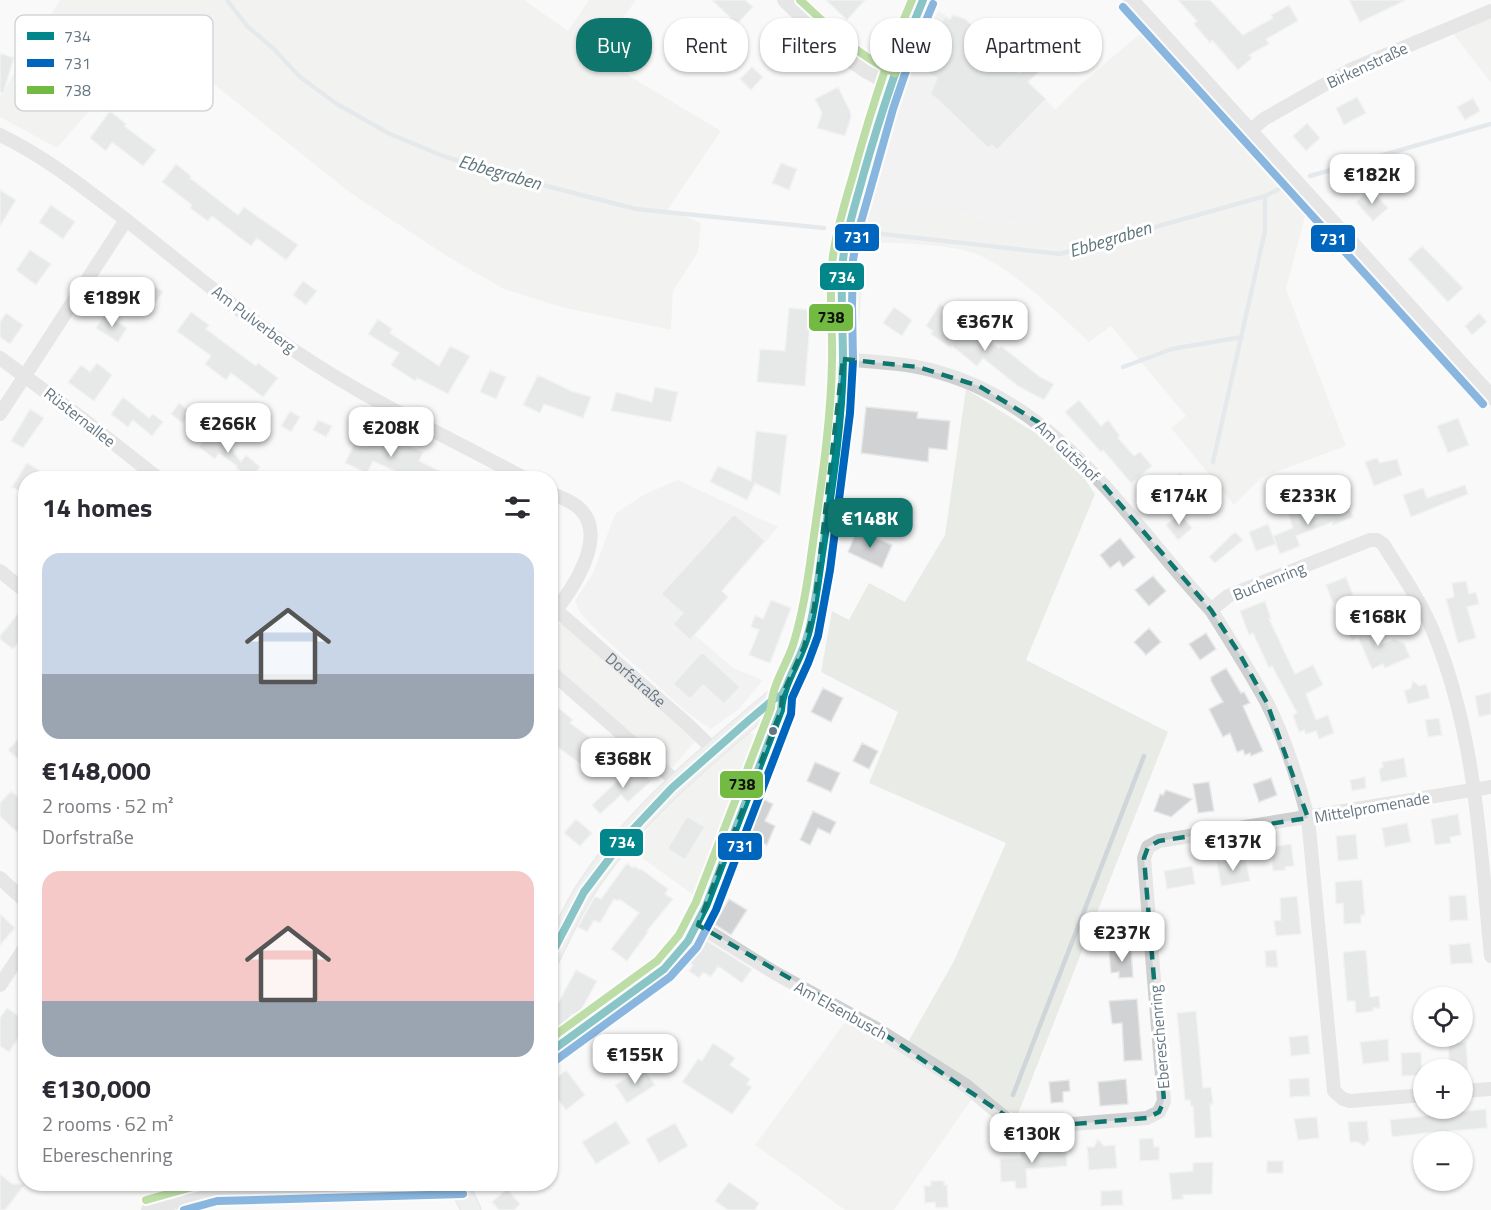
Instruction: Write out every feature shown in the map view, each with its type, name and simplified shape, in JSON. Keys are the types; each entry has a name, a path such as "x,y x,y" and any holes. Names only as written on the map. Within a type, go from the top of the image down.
{"main road":[{"path":"558,1046 664,969 698,926 781,710 782,695 804,647 814,608 831,483 843,359 841,306 844,252 852,215 891,83 923,0"},
{"path":"558,940 595,876 644,816 677,782 774,699 782,695"},
{"path":"464,1191 466,1202 471,1210"}],"street":[{"path":"785,0 848,58 871,75 891,83"},
{"path":"1131,0 1491,397"},
{"name":"Birkenstraße","path":"1250,131 1264,119 1350,70 1491,11"},
{"name":"Am Pulverberg","path":"0,135 54,166 258,324 310,361 359,391 511,471"},
{"path":"0,414 126,220"},
{"name":"Rüsternallee","path":"0,358 149,471"},
{"name":"Am Gutshof","path":"843,359 918,367 941,372 979,387 1010,403 1043,425 1081,459 1211,610"},
{"path":"558,497 579,508 588,522 591,538 581,571 558,606"},
{"name":"Buchenring","path":"1211,610 1228,596 1370,540 1377,540 1383,544 1422,607 1434,633 1456,698 1475,789 1491,956"},
{"path":"0,571 18,586"},
{"path":"1211,610 1239,653 1267,703 1299,783 1308,818 1334,1091 1343,1099 1350,1101 1413,1096"},
{"name":"Dorfstraße","path":"558,617 685,722 714,750"},
{"path":"558,678 677,782"},
{"name":"Mittelpromenade","path":"1148,847 1159,841 1491,787"},
{"name":"Ebereschenring","path":"983,1099 1006,1119 1024,1128 1147,1118 1158,1112 1164,1101 1144,858 1148,847"},
{"path":"0,878 18,895"},
{"name":"Am Elsenbusch","path":"698,926 775,973 875,1028 965,1084 983,1099"},
{"path":"0,985 18,958"},
{"path":"1473,1090 1491,1089"},
{"path":"149,1210 204,1191"}],"highlighted area":[{"path":"843,359 918,367 979,386 1043,425 1081,459 1211,610 1239,653 1267,703 1308,818 1159,841 1148,847 1144,858 1164,1101 1159,1112 1147,1118 1024,1128 875,1028 698,925 781,710 782,695 804,647 814,608"}],"shaded area":[{"path":"60,0 524,0 568,31 576,19 576,72 623,72 721,131 668,209 701,223 698,252 673,291 671,330 561,307 504,289 453,260 352,194 213,84 213,15 51,15"},
{"path":"589,0 636,0 623,18 577,18"},
{"path":"938,11 950,18 935,18"},
{"path":"1491,15 1491,83 1451,31"},
{"path":"952,19 964,26 964,72 1017,72 1056,110 1046,122 1042,139 1038,227 869,200 912,72 952,72"},
{"path":"1142,32 1308,205 1286,289 1346,446 1262,477 1234,505 1171,428 1186,416 1111,326 1089,342 1014,277 982,256 954,248 860,242 869,200 1037,227 1039,161 1045,125 1060,104 1096,72 1102,72 1102,67"},
{"path":"15,72 15,111 89,111 57,148 0,117 0,96"},
{"path":"850,270 862,284 860,320 851,337 849,303"},
{"path":"966,389 1037,434 1073,462 1095,494 1026,660 1168,732 1018,1114 991,1107 974,1096 894,1210 845,1210 755,1145 848,1018 903,1051 954,961 1006,843 869,783 898,712 821,672 832,611 849,620 869,583 905,602 945,535"},
{"path":"678,480 778,527 722,591 728,597 720,606 698,616 706,623 695,635 733,668 763,680 739,709 711,729 689,714 601,635 580,613 575,601 593,573 615,514 643,495"},
{"path":"558,624 564,624 696,740 672,768 558,670"},
{"path":"747,732 758,736 760,748 702,901 632,851 673,794"}],"building":[{"path":"712,0 745,0 753,7 743,18 731,18"},
{"path":"826,0 865,0 849,18 845,18"},
{"path":"1178,0 1210,0 1243,35 1273,18 1271,15 1289,5 1298,21 1266,39 1269,44 1249,55 1252,58 1238,70 1212,40 1210,43 1194,24 1197,21"},
{"path":"1349,0 1406,0 1360,22"},
{"path":"953,15 964,19 964,72 1039,72 1028,82 1046,99 997,150 992,145 988,148 936,98 930,95 937,78 925,72 952,72 951,18"},
{"path":"0,53 14,58 3,93 0,92"},
{"path":"752,67 763,77 751,90 740,79"},
{"path":"838,87 851,117 845,136 817,128 822,113 815,99"},
{"path":"1357,97 1366,113 1344,125 1336,108"},
{"path":"1473,98 1480,111 1465,120 1457,107"},
{"path":"110,111 126,124 124,126 156,150 143,166 112,142 106,151 90,138"},
{"path":"1307,123 1320,138 1306,151 1293,136"},
{"path":"781,163 797,169 789,190 772,183"},
{"path":"176,164 191,176 190,178 238,215 244,207 298,245 286,260 257,238 251,246 212,216 208,221 190,208 192,205 162,182"},
{"path":"1370,167 1381,179 1373,187 1362,175"},
{"path":"1370,189 1388,208 1373,221 1356,202"},
{"path":"0,190 16,200 0,226"},
{"path":"51,205 75,222 63,239 39,222"},
{"path":"1422,246 1463,288 1448,302 1408,259"},
{"path":"30,250 51,264 36,285 16,270"},
{"path":"145,279 163,292 147,314 129,301"},
{"path":"303,281 317,291 306,305 293,295"},
{"path":"940,304 999,348 1001,346 1040,377 1054,384 1044,400 1018,386 983,358 977,366 952,346 951,348 931,334 933,331 926,326"},
{"path":"894,307 912,320 902,336 883,323"},
{"path":"789,308 811,310 805,386 757,382 760,349 785,351"},
{"path":"191,312 209,325 206,329 256,366 258,363 278,378 263,397 231,373 226,380 205,364 211,356 177,331"},
{"path":"6,313 23,325 10,344 0,337 0,322"},
{"path":"1479,313 1487,322 1472,335 1465,326"},
{"path":"105,314 127,328 118,342 96,328"},
{"path":"378,319 392,329 390,333 439,366 450,346 470,356 448,394 417,378 415,381 391,365 399,353 368,334"},
{"path":"97,363 112,375 94,401 68,382 81,365 90,372"},
{"path":"490,370 506,377 496,399 480,392"},
{"path":"538,375 571,391 591,397 583,418 544,404 540,413 523,405"},
{"path":"655,387 678,392 671,422 611,411 616,392 652,402"},
{"path":"123,397 149,418 153,414 163,422 152,436 133,420 128,427 111,414"},
{"path":"1079,400 1101,426 1108,420 1120,436 1118,438 1134,456 1140,452 1152,466 1131,483 1103,450 1101,452 1065,412"},
{"path":"179,403 190,412 183,423 171,414"},
{"path":"866,407 918,412 917,418 950,421 947,450 929,448 928,462 861,453"},
{"path":"30,409 44,418 23,448 11,441"},
{"path":"290,411 300,417 291,432 281,426"},
{"path":"1458,418 1469,445 1448,453 1437,426"},
{"path":"318,420 332,426 326,437 313,430"},
{"path":"211,431 227,443 241,462 246,455 260,467 257,471 240,471 236,468 237,466 219,453 215,459 199,447"},
{"path":"361,431 393,447 396,440 423,452 419,461 440,471 395,471 373,461 368,471 363,471 345,463"},
{"path":"756,431 787,435 780,495 755,483 747,500 710,482 718,466 751,481"},
{"path":"1377,458 1380,463 1397,459 1402,475 1374,486 1365,462"},
{"path":"27,463 40,471 22,471"},
{"path":"1180,473 1190,485 1179,494 1169,482"},
{"path":"18,477 18,490 12,487"},
{"path":"1465,485 1468,494 1411,517 1403,495 1423,488 1427,498"},
{"path":"1348,504 1353,517 1333,525 1332,522 1296,536 1300,546 1280,554 1273,536 1293,528 1288,512 1298,508 1300,514 1309,510 1312,518"},
{"path":"1180,513 1192,528 1178,540 1166,525"},
{"path":"734,514 765,541 722,591 728,597 690,640 673,624 683,613 661,594"},
{"path":"1268,524 1276,544 1256,551 1249,532"},
{"path":"857,530 892,545 882,568 848,552"},
{"path":"1235,532 1243,540 1215,563 1209,557"},
{"path":"1120,538 1135,557 1123,567 1119,561 1110,568 1100,555"},
{"path":"1153,576 1166,591 1149,606 1135,590"},
{"path":"1346,577 1353,595 1333,603 1326,585"},
{"path":"1466,581 1469,594 1476,592 1479,604 1467,607 1476,638 1458,643 1446,599 1454,597 1452,583"},
{"path":"771,600 791,608 770,663 749,655 759,630 751,627 755,615 763,619"},
{"path":"1265,601 1271,619 1269,619 1295,674 1313,665 1323,685 1306,694 1316,720 1328,715 1334,733 1319,739 1316,731 1306,734 1304,730 1299,732 1293,715 1297,713 1272,666 1269,668 1253,633 1249,635 1240,611"},
{"path":"18,614 18,643 13,649 0,639"},
{"path":"1363,618 1376,647 1394,639 1404,643 1410,657 1385,668 1383,664 1372,669 1358,637 1352,640 1345,626"},
{"path":"1149,628 1161,642 1146,655 1134,642"},
{"path":"1206,633 1216,649 1200,660 1189,644"},
{"path":"702,652 740,687 724,704 703,685 690,699 673,684"},
{"path":"1226,668 1250,703 1243,706 1263,751 1251,756 1250,753 1245,755 1243,750 1237,752 1230,733 1223,737 1209,709 1223,702 1211,677"},
{"path":"1413,681 1419,686 1426,684 1430,698 1408,704 1404,691 1411,688"},
{"path":"823,688 843,698 831,722 811,712"},
{"path":"1491,692 1491,714 1479,717 1475,696"},
{"path":"558,708 573,720 570,723 614,755 598,777 558,747"},
{"path":"1439,718 1442,735 1428,737 1425,720"},
{"path":"18,739 18,759 8,750"},
{"path":"862,743 878,751 869,769 853,761"},
{"path":"1404,758 1407,777 1381,782 1379,769 1383,767 1382,762"},
{"path":"815,762 840,773 831,792 807,781"},
{"path":"635,764 651,781 628,802 621,795 600,814 592,805"},
{"path":"1365,777 1366,788 1352,791 1350,780"},
{"path":"1271,778 1277,795 1259,802 1253,784"},
{"path":"1209,782 1214,811 1198,813 1193,784"},
{"path":"1166,790 1192,799 1171,817 1154,811 1160,794 1163,795"},
{"path":"11,791 18,797 17,832 0,816 0,803"},
{"path":"761,798 773,804 765,821 775,826 767,845 745,835"},
{"path":"813,811 836,822 830,834 818,828 810,845 800,840"},
{"path":"1458,814 1461,835 1450,837 1451,843 1435,845 1431,819"},
{"path":"687,816 705,827 685,860 667,849"},
{"path":"576,819 592,833 580,846 564,833"},
{"path":"1407,823 1411,842 1385,847 1382,828"},
{"path":"1356,834 1358,859 1338,861 1336,836"},
{"path":"1291,844 1294,866 1285,867 1285,870 1273,871 1271,847"},
{"path":"1245,857 1250,881 1221,886 1217,862"},
{"path":"627,863 633,868 634,866 641,869 668,889 665,894 673,899 647,931 627,961 611,949 639,913 619,899 618,901 614,899 600,923 594,920 587,932 578,927 595,896 601,899"},
{"path":"1192,866 1195,884 1167,889 1164,871"},
{"path":"1362,880 1365,915 1361,915 1361,923 1344,924 1343,903 1336,904 1335,882"},
{"path":"1466,895 1468,920 1450,921 1449,896"},
{"path":"1297,896 1301,934 1276,936 1274,921 1281,920 1280,898"},
{"path":"729,899 747,910 731,935 714,924"},
{"path":"0,914 15,928 0,945"},
{"path":"704,939 752,969 742,983 718,966 711,977 703,972 699,978 689,971 693,965 689,963"},
{"path":"1470,943 1473,963 1451,964 1449,945"},
{"path":"1131,949 1133,977 1119,978 1119,972 1111,973 1109,950"},
{"path":"1276,950 1278,967 1266,967 1265,951"},
{"path":"1366,950 1370,997 1379,996 1380,1008 1356,1013 1355,1001 1347,1001 1343,952"},
{"path":"576,970 597,981 577,1017 572,1014 563,1029 558,1032 558,1003"},
{"path":"1137,999 1142,1060 1124,1061 1122,1023 1112,1024 1109,1001"},
{"path":"7,1008 18,1016 18,1039 9,1052 0,1046 0,1018"},
{"path":"1196,1011 1203,1088 1211,1087 1212,1137 1195,1138 1193,1106 1190,1100 1185,1100 1177,1013"},
{"path":"1308,1035 1310,1054 1291,1056 1289,1037"},
{"path":"1388,1039 1389,1061 1363,1064 1360,1042"},
{"path":"713,1043 735,1058 730,1065 750,1079 747,1084 752,1087 732,1114 682,1082 698,1059 702,1061"},
{"path":"1448,1047 1466,1047 1467,1059 1449,1059"},
{"path":"1421,1052 1421,1059 1413,1059 1413,1075 1402,1076 1401,1053"},
{"path":"643,1067 655,1085 627,1103 615,1085"},
{"path":"566,1070 585,1095 566,1110 558,1100 558,1076"},
{"path":"1309,1078 1310,1096 1290,1097 1289,1079"},
{"path":"1126,1079 1128,1104 1100,1106 1098,1082"},
{"path":"1069,1080 1070,1091 1063,1092 1063,1102 1051,1103 1049,1082"},
{"path":"1486,1109 1487,1128 1413,1131 1413,1134 1392,1137 1390,1120 1413,1117 1473,1119 1473,1110"},
{"path":"1317,1117 1319,1138 1298,1140 1294,1119"},
{"path":"616,1121 630,1143 596,1164 582,1142"},
{"path":"1367,1121 1369,1140 1364,1146 1358,1142 1350,1142 1348,1122"},
{"path":"675,1123 688,1146 659,1163 646,1139"},
{"path":"1153,1138 1154,1147 1159,1147 1159,1160 1140,1161 1139,1139"},
{"path":"1098,1139 1104,1146 1115,1145 1117,1168 1089,1170 1087,1147 1094,1147"},
{"path":"1066,1144 1067,1166 1026,1169 1027,1188 1016,1189 1015,1181 1001,1182 1000,1159 1021,1158 1020,1150 1047,1149 1047,1146"},
{"path":"1267,1161 1283,1161 1283,1173 1267,1173"},
{"path":"1213,1162 1212,1194 1183,1195 1183,1199 1172,1200 1169,1173 1193,1171 1193,1163"},
{"path":"0,1174 12,1184 18,1184 20,1191 5,1210 0,1210"},
{"path":"931,1181 944,1181 944,1185 947,1185 948,1207 936,1208 935,1202 925,1203 924,1186 931,1186"},
{"path":"729,1182 759,1203 755,1210 728,1210 715,1201"},
{"path":"1122,1190 1123,1205 1101,1206 1101,1191"},
{"path":"505,1191 509,1191 520,1204 514,1210 499,1210 492,1202"}],"waterway":[{"name":"Ebbegraben","path":"227,0 247,26 274,49 300,77 337,104 390,134 443,156 500,174 636,209 824,228"},
{"name":"Ebbegraben","path":"1310,176 1491,124"},
{"name":"Ebbegraben","path":"865,232 1060,254 1265,196 1279,189"},
{"path":"1213,462 1265,231 1265,196"},
{"path":"1123,367 1172,349 1242,337"},
{"path":"1013,1095 1144,756"}],"transit line":[{"name":"738","path":"800,0 857,50 895,73"},
{"name":"738","path":"558,1033 657,961 679,935 696,902 771,708 776,685 792,648 807,585 827,437 832,361 831,282 835,245 874,104 895,41 912,0"},
{"name":"734","path":"558,1046 664,969 688,941 706,906 781,710 789,681 805,644 815,600 838,437 843,359 844,249 883,109 923,0"},
{"name":"731","path":"558,1059 670,977 697,947 716,910 791,714 792,698 818,636 830,570 850,413 853,360 853,260 857,236 893,109 911,56 933,4"},
{"name":"731","path":"1123,7 1483,404"},
{"name":"734","path":"558,942 584,892 625,838 672,788 774,699 782,695 785,689"},
{"name":"738","path":"146,1200 178,1191"},
{"name":"731","path":"184,1210 217,1201 463,1194"}]}
